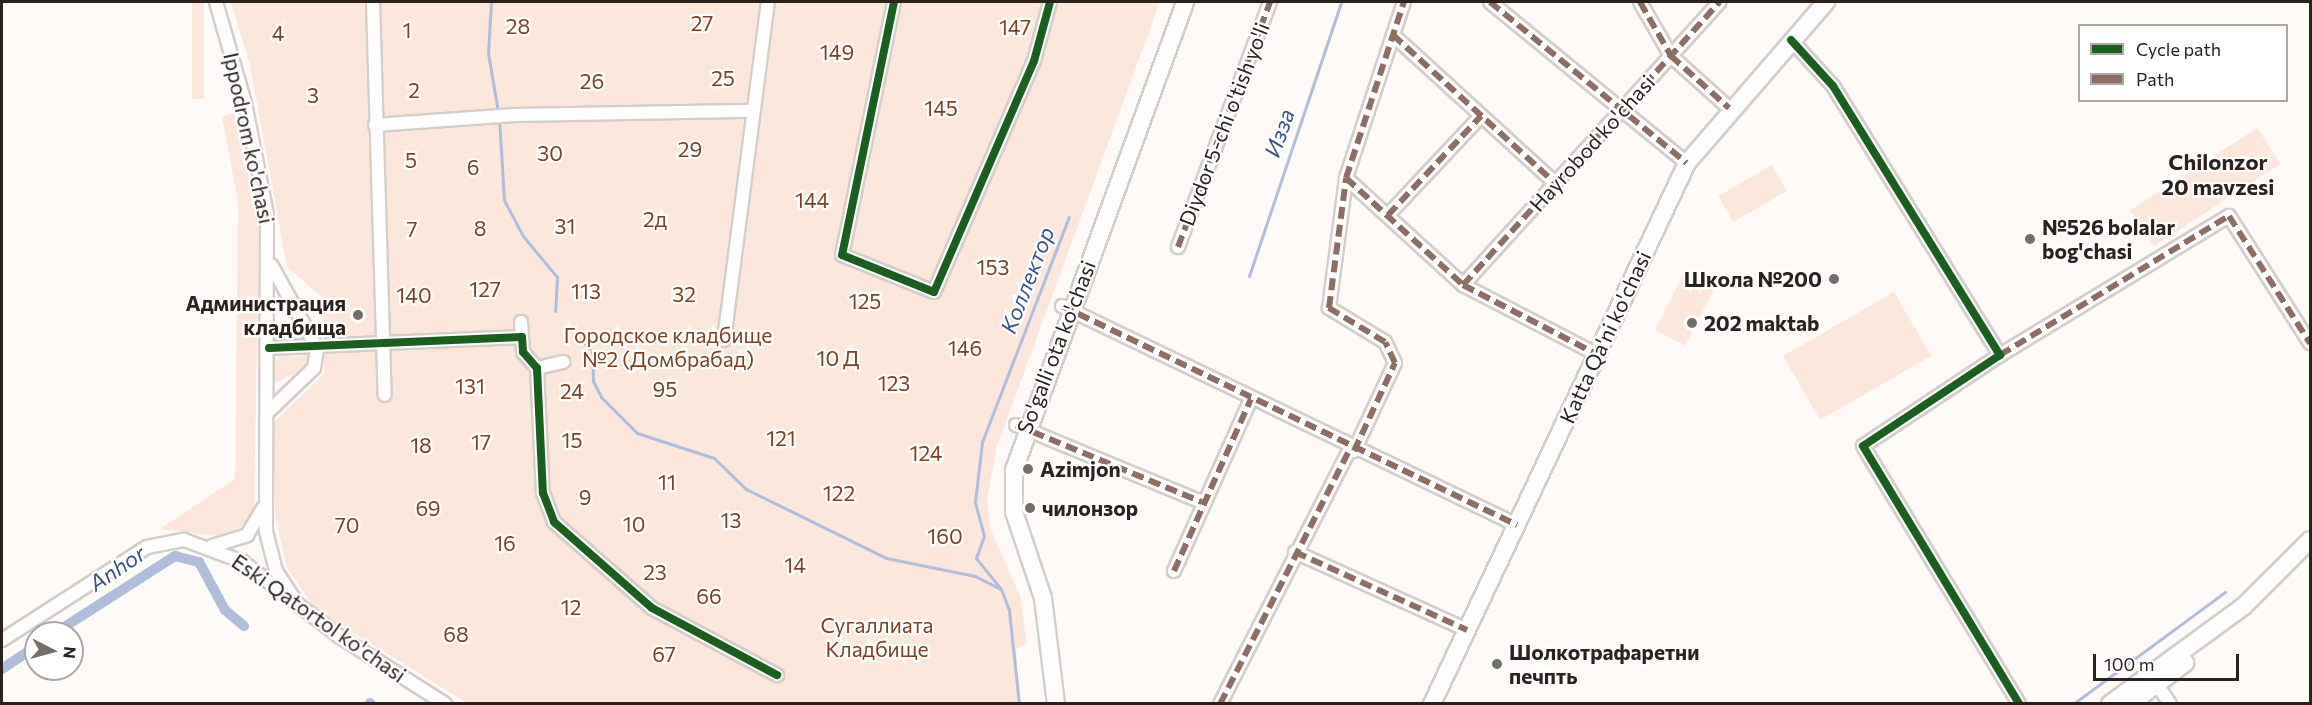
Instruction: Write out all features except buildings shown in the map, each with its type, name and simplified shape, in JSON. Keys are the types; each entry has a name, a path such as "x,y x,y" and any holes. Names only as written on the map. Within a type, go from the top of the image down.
{"main road":[{"name":"So'galli ota ko'chasi","path":"1066,308 1175,2"},
{"name":"So'galli ota ko'chasi","path":"1046,704 1033,601 1004,499 1021,427 1185,2"},
{"name":"Katta Qa'ni ko'chasi","path":"1432,704 1687,163 1729,108 1826,2"},
{"name":"So'galli ota ko'chasi","path":"1021,427 1014,470 1014,512 1043,598 1056,704"},
{"path":"2130,704 2153,679 2244,606 2310,540"},
{"path":"2110,704 2153,679 2251,615 2310,556"}],"street":[{"name":"Ippodrom ko'chasi","path":"216,2 257,155 270,264 265,492 270,553 298,605"},
{"path":"373,2 381,345 385,395"},
{"path":"724,340 768,2"},
{"path":"894,2 842,255 934,292 1034,61 1050,2"},
{"name":"Diydor 5-chi o'tish yo'li","path":"1178,247 1270,2"},
{"path":"1220,704 1295,552 1352,450 1395,363 1385,342 1329,308 1346,178 1404,2"},
{"path":"1491,2 1619,112 1687,163"},
{"path":"1640,2 1671,56 1729,108"},
{"name":"Hayrobod ko'chasi","path":"1463,285 1720,2"},
{"path":"1393,35 1555,183"},
{"path":"1791,40 1833,86 2000,356"},
{"path":"375,125 485,116 754,111"},
{"path":"1388,215 1481,116"},
{"path":"1346,178 1463,285 1596,354"},
{"path":"2019,704 1863,446 2000,356 2229,216 2310,343"},
{"path":"267,413 314,368 317,348 270,264"},
{"path":"1066,308 1352,450 1517,525"},
{"path":"521,322 523,352 537,368 543,493 554,522 652,608 777,675"},
{"path":"268,348 317,348 522,337"},
{"path":"537,368 563,362"},
{"path":"1174,571 1203,514 1202,502 1251,399"},
{"path":"1021,427 1202,502"},
{"name":"Ippodrom ko'chasi","path":"211,546 251,532 265,492"},
{"name":"Eski Qatortol ko'chasi","path":"2,640 147,547 178,540 211,546 243,562 298,605 445,704"},
{"path":"1295,552 1467,630"},
{"path":"2153,679 2170,704"}],"green space":[{"path":"192,2 204,2 204,99 192,99"},
{"name":"Городское кладбище №2 (Домбрабад)","path":"231,2 1160,2 997,446 987,500 990,528 1020,596 1027,644 1016,649 1020,702 467,703 316,610 287,568 275,515 271,425 324,374 323,298 287,267 250,65"},
{"path":"234,113 259,225 254,512 236,532 217,536 160,529 235,479 238,202 222,116"},
{"path":"2257,128 2280,164 2154,246 2130,210"},
{"path":"1772,165 1787,191 1733,222 1718,196"},
{"path":"1684,273 1714,288 1685,345 1655,330"},
{"path":"1894,292 1931,356 1820,420 1783,356"},
{"path":"309,355 308,367 273,384 275,357"}],"waterway":[{"name":"Коллектор","path":"491,2 488,53 498,112"},
{"name":"Изза","path":"1249,276 1341,2"},
{"name":"Коллектор","path":"499,118 504,200 523,236 557,277 555,311"},
{"name":"Коллектор","path":"1019,704 1009,610 1001,589 976,558 984,536 975,502 982,442 1069,217"},
{"name":"Коллектор","path":"580,339 592,351 593,381 601,397 637,433 714,458 746,489 886,558 975,576 1001,589"},
{"name":"Anhor","path":"74,621 175,556 199,562 225,610 244,626"},
{"path":"2073,704 2225,592"},
{"name":"Anhor","path":"2,669 24,654"}],"marked path":[{"path":"1178,247 1270,2"},
{"path":"1354,451 1395,363 1385,342 1329,308 1346,178 1404,2"},
{"path":"1490,2 1687,163"},
{"path":"1640,2 1671,56 1729,108"},
{"path":"1463,285 1720,2"},
{"path":"1393,35 1555,183"},
{"path":"1388,215 1481,116"},
{"path":"1346,178 1463,285 1596,354"},
{"path":"2000,355 2229,216 2310,343"},
{"path":"1062,306 1517,525"},
{"path":"1174,571 1251,399"},
{"path":"1016,425 1202,502"},
{"path":"1220,704 1350,449"},
{"path":"1295,552 1467,630"}],"cycle path":[{"path":"894,2 842,255 934,292 1034,61 1050,2"},
{"path":"1791,40 1833,86 2000,355 1863,446 2019,704"},
{"path":"269,348 522,337 523,352 537,368 543,493 554,522 652,608 777,675"}],"place":[{"name":"№526 bolalar bog'chasi","path":"2030,239"},
{"name":"Школа №200","path":"1834,279"},
{"name":"Администрация кладбища","path":"358,315"},
{"name":"202 maktab","path":"1692,323"},
{"name":"Azimjon","path":"1028,469"},
{"name":"чилонзор","path":"1030,508"},
{"name":"Шолкотрафаретни печпть","path":"1497,664"}],"district":[{"name":"Chilonzor 20 mavzesi","path":"2218,174"}],"park label":[{"name":"27","path":"702,23"},
{"name":"28","path":"518,26"},
{"name":"147","path":"1015,27"},
{"name":"1","path":"407,30"},
{"name":"4","path":"278,33"},
{"name":"149","path":"837,52"},
{"name":"25","path":"723,78"},
{"name":"26","path":"592,81"},
{"name":"2","path":"414,90"},
{"name":"3","path":"313,95"},
{"name":"145","path":"941,108"},
{"name":"29","path":"690,149"},
{"name":"30","path":"550,153"},
{"name":"5","path":"411,160"},
{"name":"6","path":"473,167"},
{"name":"144","path":"812,200"},
{"name":"2д","path":"655,219"},
{"name":"31","path":"565,226"},
{"name":"8","path":"480,228"},
{"name":"7","path":"412,229"},
{"name":"153","path":"993,267"},
{"name":"127","path":"485,289"},
{"name":"113","path":"586,291"},
{"name":"32","path":"684,294"},
{"name":"140","path":"414,295"},
{"name":"125","path":"865,301"},
{"name":"146","path":"965,348"},
{"name":"10 Д","path":"838,358"},
{"name":"123","path":"894,383"},
{"name":"131","path":"470,386"},
{"name":"95","path":"665,389"},
{"name":"24","path":"572,391"},
{"name":"121","path":"781,438"},
{"name":"15","path":"572,440"},
{"name":"17","path":"481,442"},
{"name":"18","path":"421,445"},
{"name":"124","path":"926,453"},
{"name":"11","path":"667,482"},
{"name":"122","path":"839,493"},
{"name":"9","path":"585,497"},
{"name":"69","path":"428,508"},
{"name":"13","path":"731,520"},
{"name":"10","path":"634,524"},
{"name":"70","path":"347,525"},
{"name":"160","path":"945,536"},
{"name":"16","path":"505,543"},
{"name":"14","path":"795,565"},
{"name":"23","path":"655,572"},
{"name":"66","path":"709,596"},
{"name":"12","path":"571,607"},
{"name":"68","path":"456,634"},
{"name":"Сугаллиата Кладбище","path":"877,637"},
{"name":"67","path":"664,654"}]}
